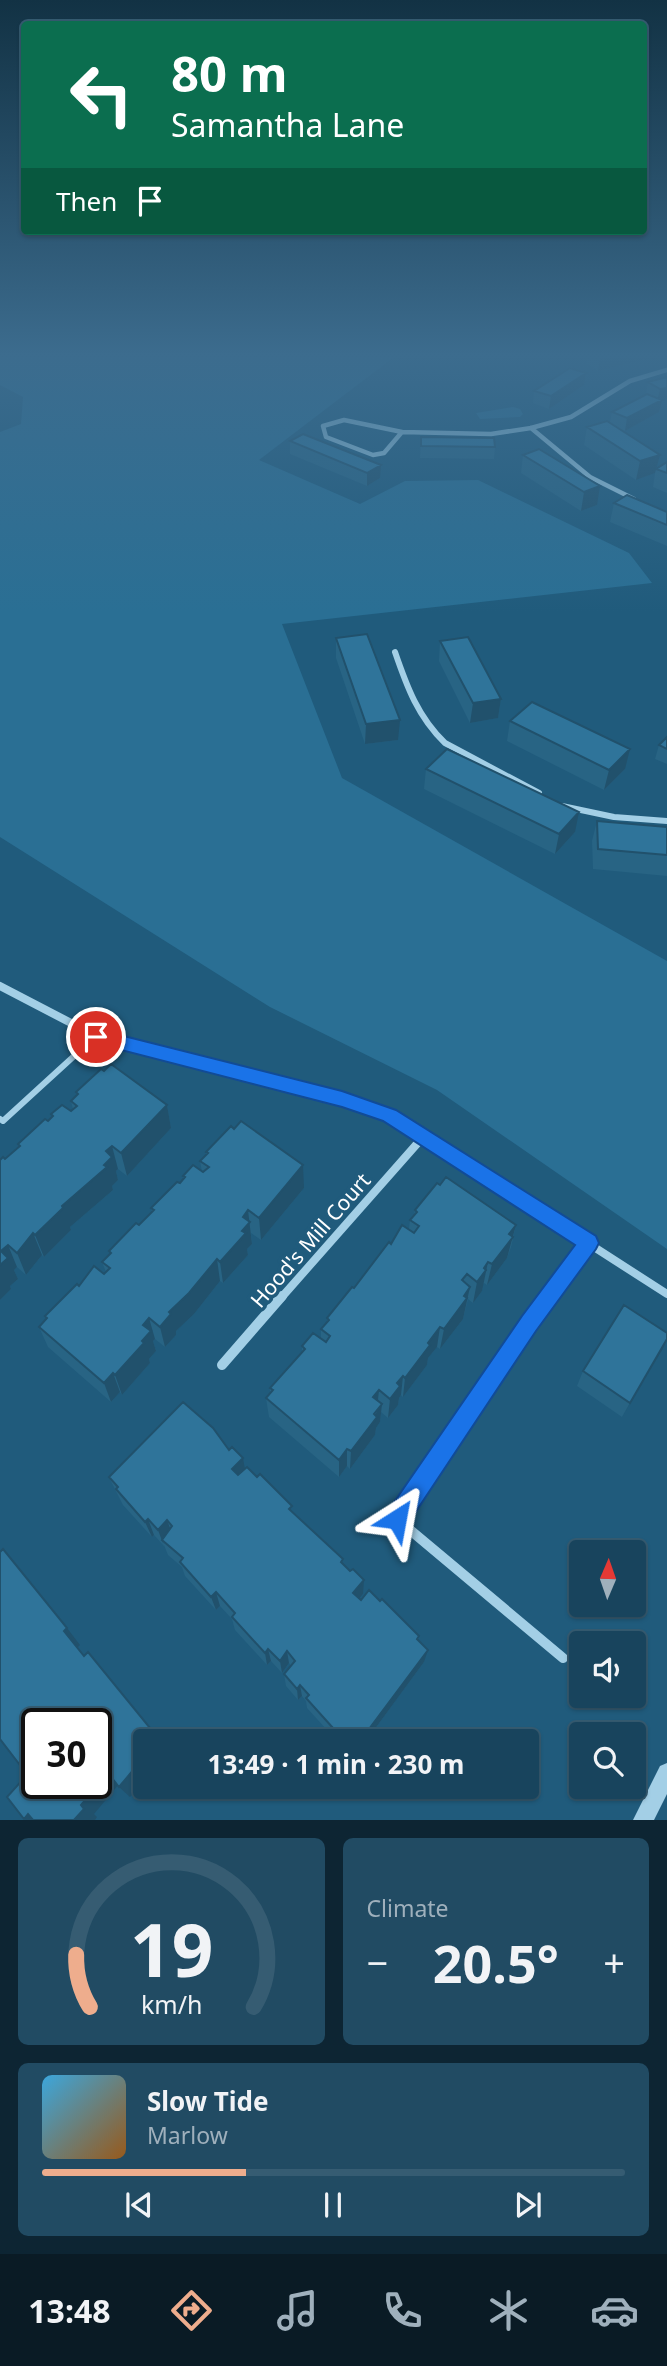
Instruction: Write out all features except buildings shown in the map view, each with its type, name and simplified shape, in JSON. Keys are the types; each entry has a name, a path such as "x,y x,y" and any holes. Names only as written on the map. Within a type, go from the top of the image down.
{"street":[{"path":"341,442 373,455 384,453 393,442"},
{"path":"548,442 590,477 642,502"},
{"path":"395,652 416,708 432,732 445,743 548,799"},
{"path":"560,805 614,817 667,821"},
{"path":"0,986 96,1037 342,1099 389,1115 667,1294"},
{"name":"Hood's Mill Court","path":"222,1366 424,1137"},
{"path":"563,1658 397,1519 529,1323 589,1243"},
{"path":"643,1820 667,1773"}],"lane":[{"path":"0,1119 3,1121 96,1037"}],"shaded area":[{"path":"0,442 283,442 259,460 360,504 405,481 478,480 629,553 652,583 282,624 342,778 667,961 667,1249 437,1090 270,1007 0,837"}],"route":[{"path":"96,1037 342,1099 389,1115 589,1243 529,1323 397,1519"}]}
